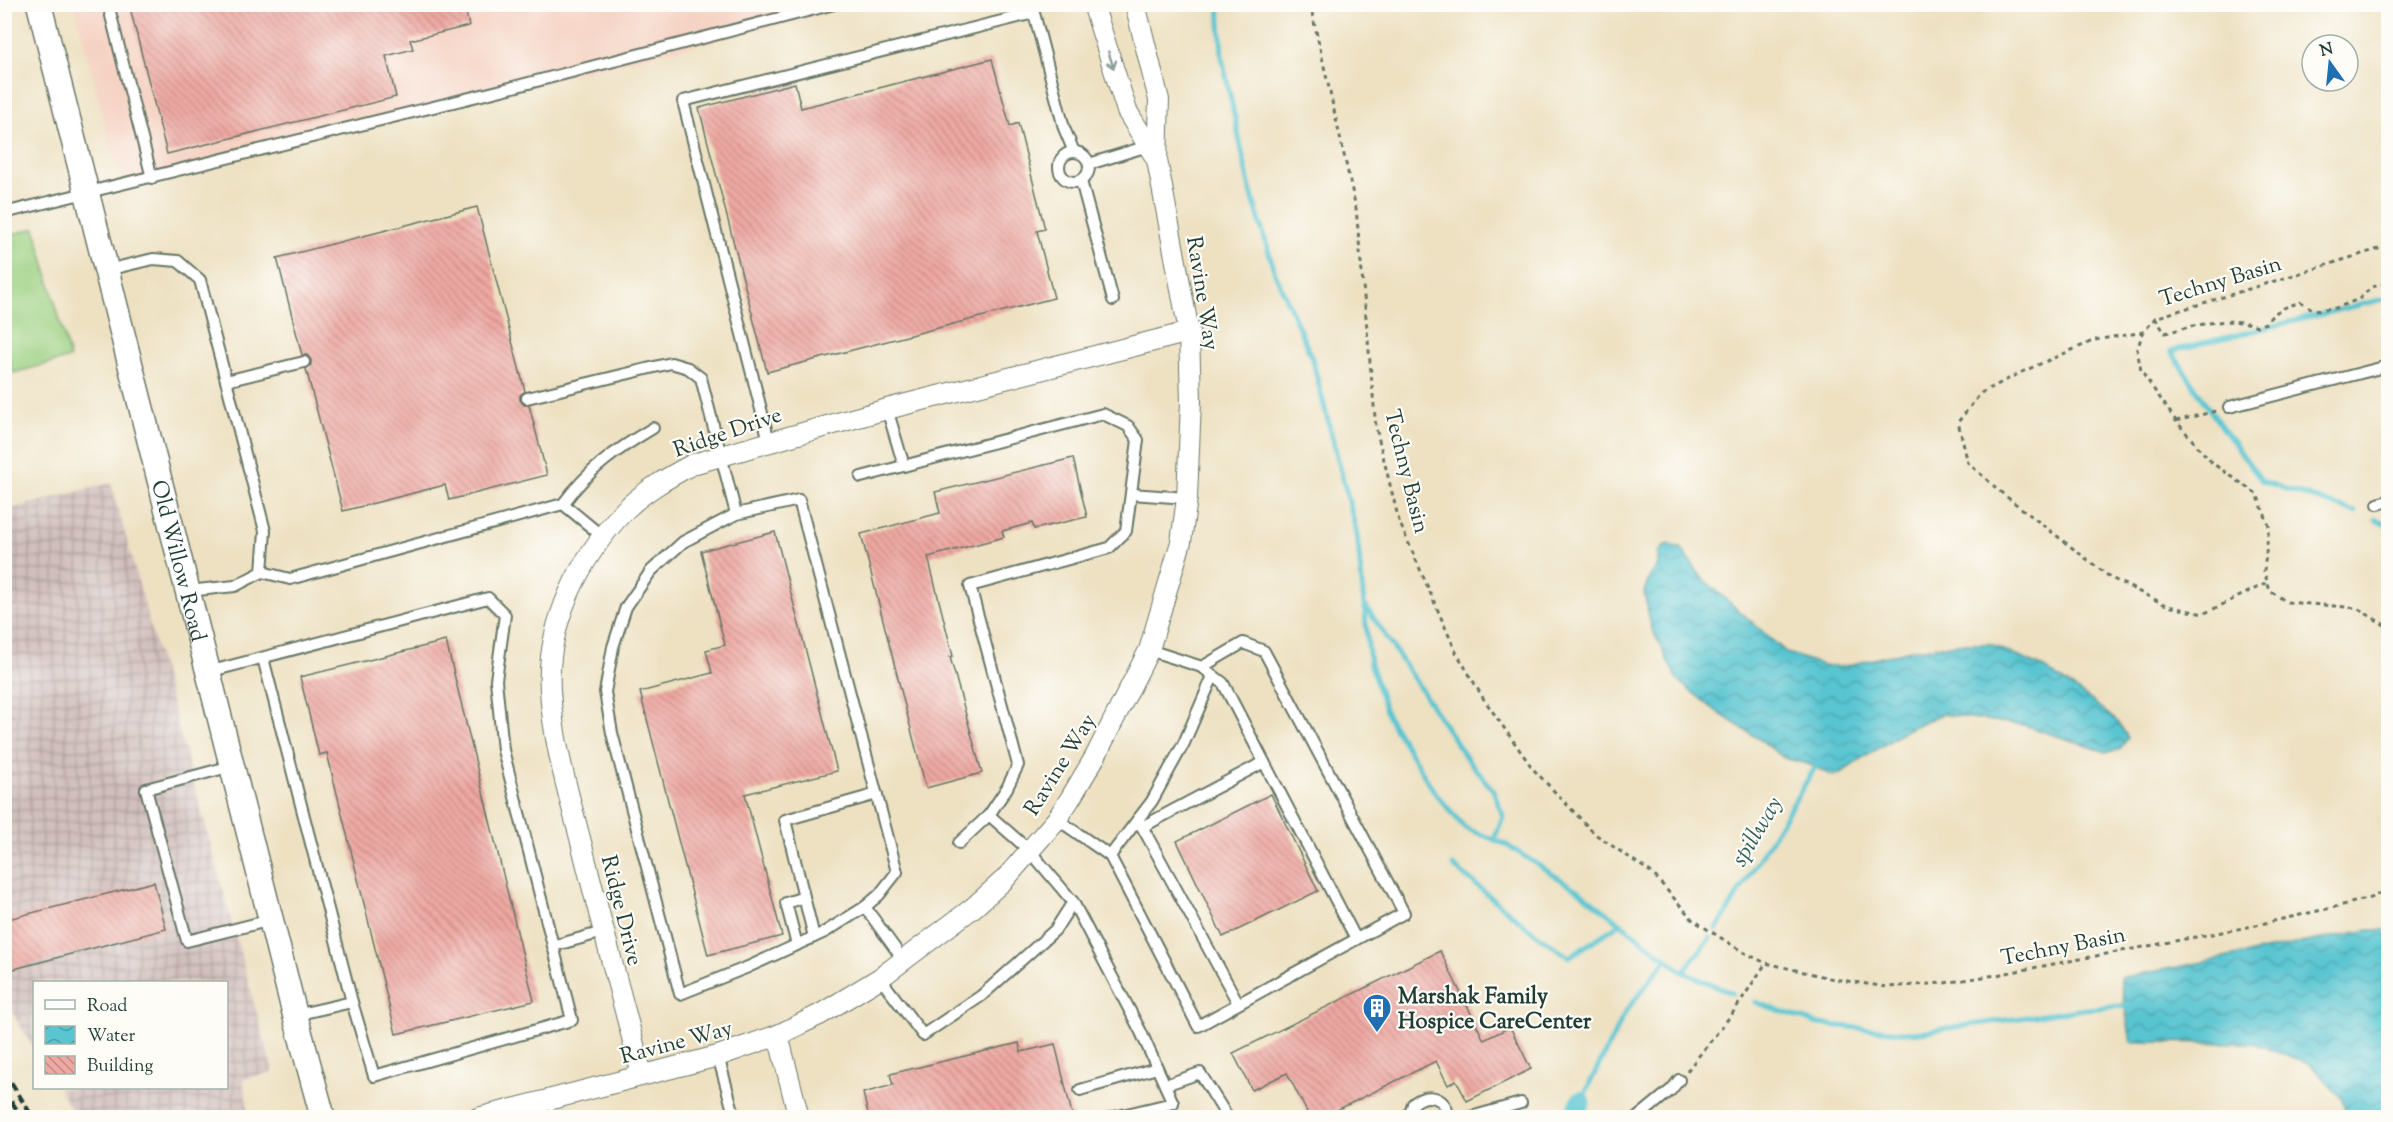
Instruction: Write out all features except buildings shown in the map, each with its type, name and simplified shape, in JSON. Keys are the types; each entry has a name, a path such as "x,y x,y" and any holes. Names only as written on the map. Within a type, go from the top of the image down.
{"street":[{"name":"Old Willow Road","path":"39,4 323,1118"},
{"name":"Ravine Way","path":"1093,4 1127,111 1153,153"},
{"name":"Ravine Way","path":"478,1118 718,1056 777,1035 821,1014 880,978 974,907 1005,879 1057,819 1095,757 1149,650 1181,542 1187,498 1191,392 1189,332 1153,153 1159,100 1135,4"},
{"name":"Ridge Drive","path":"642,1075 603,932 557,743 550,689 554,635 571,587 602,536 627,509 666,478 693,464 887,409 1189,332"},
{"path":"777,1035 799,1118"}],"lane":[{"path":"108,4 152,178"},
{"path":"4,213 152,178 834,4"},
{"path":"769,441 683,101 1034,13 1064,128 1074,152"},
{"path":"1074,152 1080,153 1089,164 1089,170 1081,180 1068,181 1059,171 1062,158 1074,152"},
{"path":"1089,164 1153,153"},
{"path":"1081,180 1113,300"},
{"path":"107,270 153,259 177,261 200,280 265,531 262,572"},
{"path":"226,381 304,362"},
{"path":"527,398 671,363 688,368 701,378 736,514"},
{"path":"2229,407 2388,366"},
{"path":"887,409 904,466"},
{"path":"861,477 1103,414 1128,426 1138,440 1126,531 1109,548 970,586 1018,765 1007,788 989,816 959,843"},
{"path":"188,591 235,586 262,572 290,579 563,504 580,481 615,450 653,428"},
{"path":"1131,494 1187,498"},
{"path":"799,500 897,872 879,895 865,907 814,938 680,994 612,733 605,692 613,646 626,607 651,571 683,542 736,514 799,500"},
{"path":"563,504 602,536"},
{"path":"208,672 488,598 505,615 496,680 503,750 572,1020 374,1076 352,1002 263,658"},
{"path":"1057,819 1110,856 1198,1026 1404,913 1264,651 1243,643 1202,668"},
{"path":"1149,650 1202,668 1223,683 1356,939"},
{"path":"1110,856 1140,823 1184,743 1213,676"},
{"path":"1140,823 1264,762"},
{"path":"232,766 146,789 187,941 271,920"},
{"path":"814,938 785,820 877,794"},
{"path":"989,816 1030,851 1073,902 1141,1032 1173,1103 1110,1118"},
{"path":"1140,823 1239,1003"},
{"path":"797,945 786,903 804,897"},
{"path":"880,978 923,1035 981,996 1055,930 1073,902"},
{"path":"865,907 904,960"},
{"path":"553,946 603,932"},
{"path":"295,1015 352,1002"},
{"path":"718,1056 735,1118"},
{"path":"1080,1090 1157,1068"},
{"path":"1165,1085 1200,1073 1228,1118"},
{"path":"1637,1118 1671,1090 1679,1080"},
{"path":"1408,1117 1413,1104 1424,1096 1431,1096 1443,1102 1447,1108 1448,1118"},
{"path":"1467,1118 1521,1103"}],"path":[{"name":"Techny Basin","path":"1310,4 1356,208 1376,428 1399,521 1456,652 1483,698 1533,769 1595,834 1652,873 1693,920 1743,952 1766,963 1834,979 1887,987 1944,984 2243,928 2347,904 2388,890"},
{"name":"Techny Basin","path":"2267,583 2264,571 2269,526 2257,494 2212,463 2176,421 2141,371 2137,349 2144,332 2155,318 2388,246"},
{"path":"2155,318 2165,333 2220,322 2248,322 2257,326 2266,323 2272,313 2286,306 2301,302 2314,310 2343,306 2359,299 2372,287 2388,283"},
{"path":"2144,332 2095,340 2024,370 1981,393 1958,422 1968,464 2111,578 2168,606 2203,614 2267,583 2270,591 2287,602 2357,608 2388,627"},
{"path":"2176,421 2229,407"},
{"path":"1679,1080 1732,1014 1766,963"}],"shaded area":[{"path":"74,4 862,5 120,184"},
{"path":"111,483 273,1072 243,1079 249,1117 76,1117 59,1089 228,1089 228,981 33,981 33,1047 5,1000 5,510"}],"green space":[{"path":"35,228 70,358 13,373 5,340 5,236"}],"water":[{"path":"1667,544 1681,548 1702,578 1787,653 1822,665 1841,667 1915,649 1957,644 1990,644 2044,668 2087,697 2119,723 2128,738 2119,750 2106,752 2024,725 1942,714 1908,729 1833,776 1811,765 1784,758 1720,714 1678,681 1651,627 1644,592 1650,576 1658,566 1658,552"},
{"path":"2368,930 2388,930 2388,1117 2347,1117 2342,1098 2309,1063 2253,1043 2131,1042 2120,978"}],"waterway":[{"path":"1219,4 1222,57 1249,185 1275,273 1312,358 1357,534 1370,664 1388,717 1435,793 1465,828 1505,844 1579,891 1683,972 1732,993"},
{"path":"2356,512 2262,481 2216,419 2171,351 2388,298"},
{"path":"2376,519 2388,525"},
{"path":"1365,605 1465,756 1493,790 1503,816 1494,840"},
{"name":"spillway","path":"1716,930 1819,761"},
{"path":"1453,866 1532,931 1569,957 1621,923"},
{"path":"1683,972 1710,938"},
{"path":"1581,1101 1626,1011 1666,960"},
{"path":"1755,1002 1818,1024 1912,1033 2085,1009 2132,1005"},
{"path":"1575,1114 1581,1101"}],"railway":[{"path":"4,1071 33,1118"},
{"path":"4,1090 22,1118"}],"place":[{"name":"Marshak Family Hospice CareCenter","path":"1377,1034"}]}
